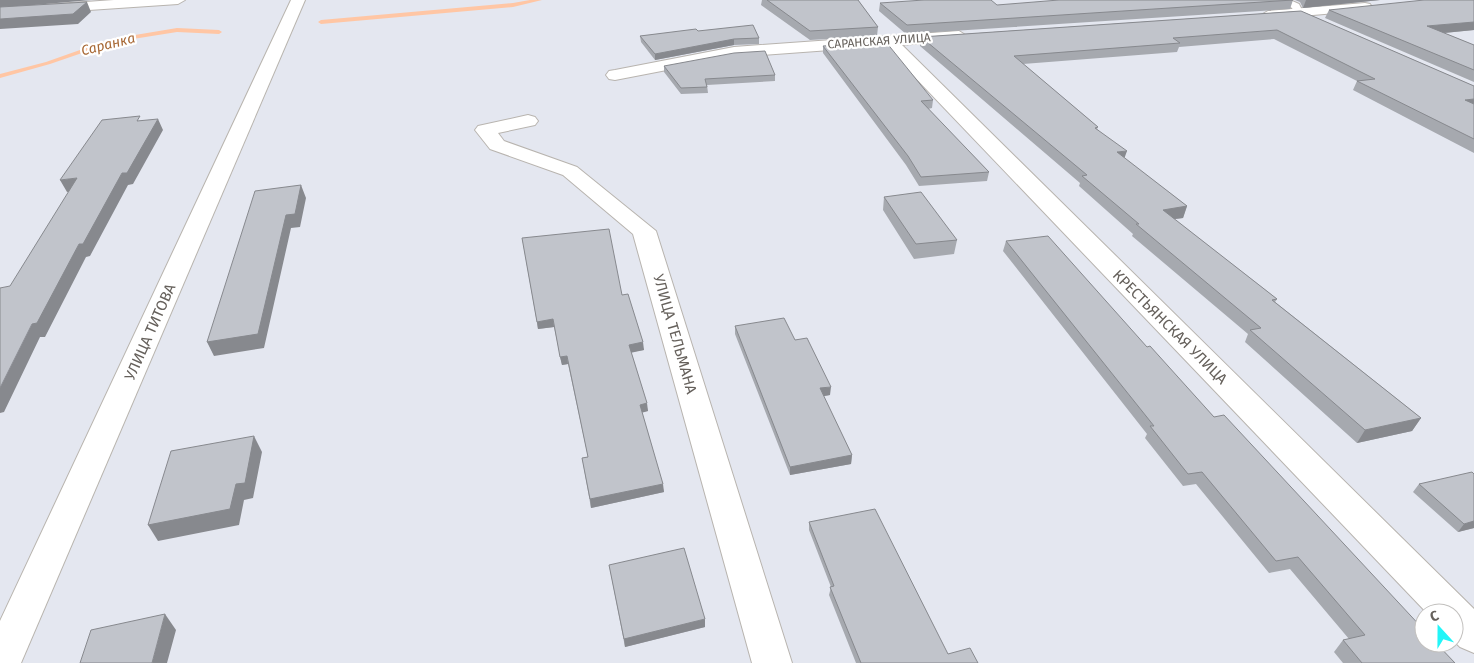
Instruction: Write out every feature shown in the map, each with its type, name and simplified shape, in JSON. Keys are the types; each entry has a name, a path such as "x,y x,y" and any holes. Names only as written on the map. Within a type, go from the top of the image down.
{"street":[{"path":"0,12 178,0"},
{"name":"УЛИЦА ТИТОВА","path":"2,663 298,0"},
{"path":"1250,17 1383,5"},
{"path":"1299,14 1325,25"},
{"name":"САРАНСКАЯ УЛИЦА","path":"616,75 734,52 976,34"},
{"name":"КРЕСТЬЯНСКАЯ УЛИЦА","path":"888,40 1442,603"},
{"name":"УЛИЦА ТЕЛЬМАНА","path":"528,121 485,130 497,145 570,170 644,232 772,663"},
{"name":"КРЕСТЬЯНСКАЯ УЛИЦА","path":"1464,625 1474,635"}],"lane":[{"path":"1283,0 1296,6 1299,14"}],"building":[{"path":"767,0 858,0 878,27 810,31"},
{"path":"924,0 991,0 997,5 1059,0 1293,0 907,25 880,3"},
{"path":"1424,0 1474,0 1474,22 1427,26 1474,45 1474,70 1329,10"},
{"path":"87,2 73,14 0,19 0,7"},
{"path":"1301,11 1474,86 1474,99 1465,100 1474,104 1474,139 1357,81 1375,79 1277,30 1173,38 1180,43 1014,56 1098,127 1095,128 1127,151 1117,152 1187,206 1163,210 1277,299 1272,300 1421,418 1365,430 1250,330 1261,328 1136,224 1139,224 1082,176 1087,175 921,37"},
{"path":"753,25 759,38 734,39 655,54 640,36 696,29 698,31"},
{"path":"886,42 933,100 921,101 989,172 921,177 908,156 823,46"},
{"path":"765,51 775,75 705,79 707,87 681,88 664,66 734,53"},
{"path":"140,116 137,121 158,119 127,173 122,173 83,244 79,244 37,323 32,324 0,388 0,288 10,286 77,178 60,180 102,120"},
{"path":"301,185 295,214 286,215 258,334 207,342 255,191"},
{"path":"921,192 957,240 916,244 884,197"},
{"path":"609,229 622,295 628,294 643,342 629,345 647,403 640,405 663,484 590,499 582,458 588,457 567,356 560,357 553,319 537,322 522,238"},
{"path":"1048,236 1147,347 1150,346 1214,417 1224,415 1414,619 1414,653 1446,653 1455,663 1362,663 1343,640 1365,635 1298,557 1276,561 1202,472 1188,474 1150,426 1154,426 1006,241"},
{"path":"784,318 795,340 807,338 831,387 820,388 852,455 790,467 735,326"},
{"path":"254,436 245,483 236,484 230,509 148,525 171,451"},
{"path":"1472,472 1474,474 1474,521 1464,524 1419,484"},
{"path":"875,509 948,654 970,648 978,663 861,663 830,587 834,586 809,522"},
{"path":"684,548 705,619 624,639 609,565"},
{"path":"165,614 152,663 80,663 91,630"}],"waterway":[{"name":"Саранка","path":"321,22 513,5 539,0"},
{"name":"Саранка","path":"0,76 48,63 113,40 177,30 219,32"}]}
